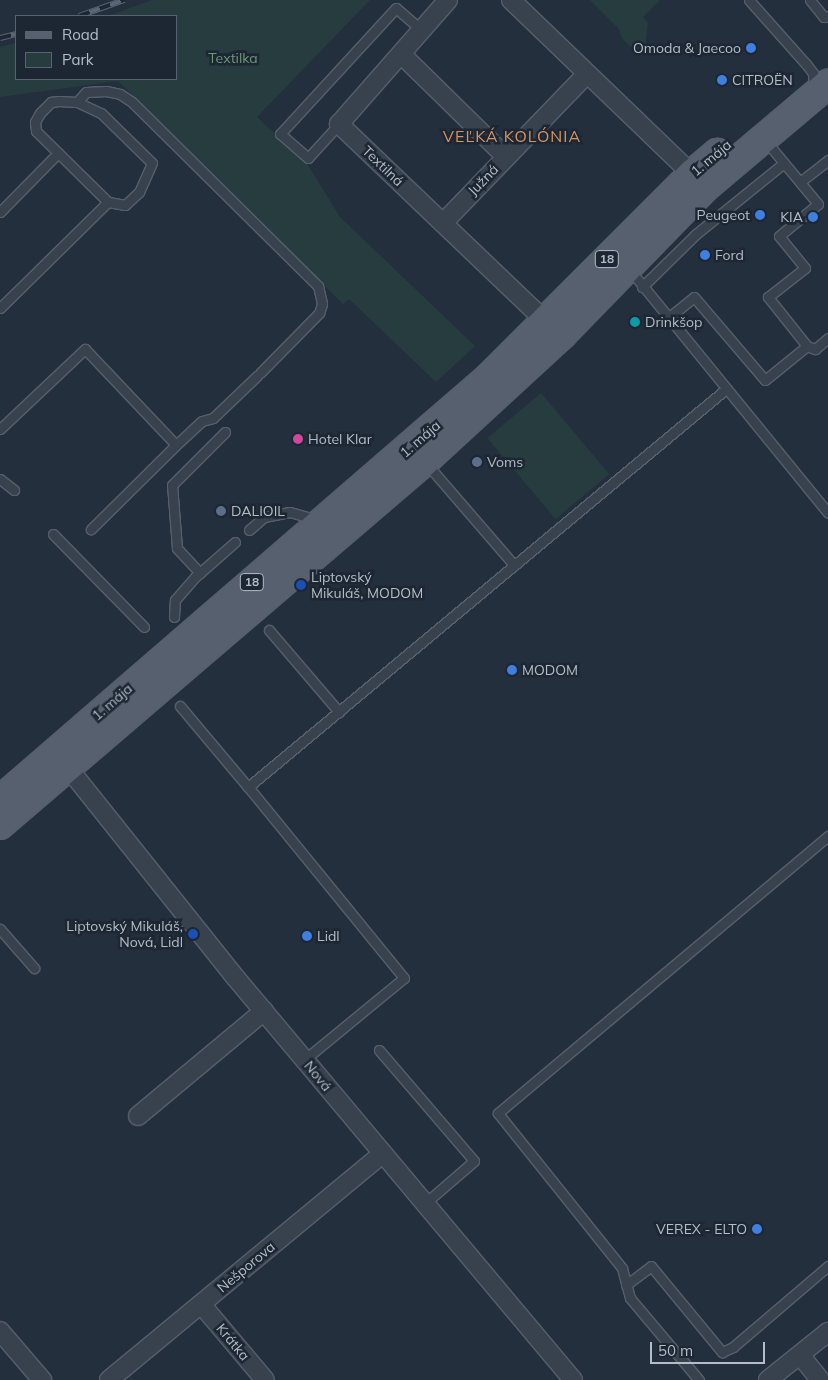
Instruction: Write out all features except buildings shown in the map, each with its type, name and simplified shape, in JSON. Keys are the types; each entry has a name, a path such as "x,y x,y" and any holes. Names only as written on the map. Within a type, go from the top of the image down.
{"main road":[{"name":"1. mája","path":"0,826 61,760 320,529 517,378 635,277 699,181 763,138 821,80"},
{"name":"1. mája","path":"415,457 488,378 546,322 699,181 821,80"},
{"name":"1. mája","path":"0,800 61,760"}],"street":[{"path":"339,124 448,0"},
{"path":"511,0 699,181"},
{"path":"401,54 506,157"},
{"name":"Južná","path":"443,222 587,74"},
{"name":"Textilná","path":"339,124 546,322"},
{"name":"Nová","path":"61,760 304,1060 573,1380"},
{"path":"138,1116 264,1011"},
{"name":"Nešporova","path":"109,1380 382,1154"},
{"name":"Krátka","path":"201,1304 265,1380"},
{"path":"0,1331 42,1380"},
{"path":"768,1380 828,1332"},
{"path":"800,1355 820,1380"}],"lane":[{"path":"749,0 821,80"},
{"path":"810,0 824,16 828,16"},
{"path":"339,124 308,158 280,134 396,8 421,30"},
{"path":"77,102 86,92 106,91 120,94 132,102 318,286 322,304 319,313 259,374 213,418 202,421 176,445 91,530"},
{"path":"52,102 77,102 101,113 152,163 139,192 125,205 108,202 36,131 35,122 52,102"},
{"path":"763,138 818,204 779,236 805,268 768,297 807,346 815,349 828,338"},
{"path":"0,212 58,153"},
{"path":"800,182 828,160"},
{"path":"784,163 696,234 635,277 828,513"},
{"path":"0,308 108,202"},
{"path":"668,318 694,297 764,380 807,346"},
{"path":"0,429 85,349 176,445"},
{"path":"248,787 727,388"},
{"path":"200,573 177,548 172,485 225,432"},
{"path":"415,457 514,566"},
{"path":"1,481 14,490"},
{"path":"249,530 264,517 278,513 320,529"},
{"path":"52,534 144,628"},
{"path":"174,617 175,600 200,573 235,542"},
{"path":"269,630 339,712"},
{"path":"180,706 404,978 304,1060"},
{"path":"699,1380 630,1298 622,1268 498,1113 828,836"},
{"path":"0,929 34,968"},
{"path":"379,1050 474,1161 424,1204"},
{"path":"626,1285 651,1266 722,1352 733,1347 828,1266"}],"green space":[{"name":"Textilka","path":"152,0 370,0 257,117 308,165 340,217 475,346 436,382 349,299 343,304 118,81 0,97 0,47 15,43 15,80 178,80 178,15 111,15"},
{"path":"590,0 660,0 643,17 648,23 645,47 638,54 622,38 619,29"},
{"path":"541,393 609,474 556,519 487,438"}],"railway":[{"path":"82,15 124,0"},
{"path":"0,38 15,34"}],"place":[{"name":"Omoda & Jaecoo","path":"751,48"},
{"name":"CITROËN","path":"722,80"},
{"name":"Peugeot","path":"760,215"},
{"name":"KIA","path":"813,217"},
{"name":"Ford","path":"705,255"},
{"name":"Drinkšop","path":"635,322"},
{"name":"Hotel Klar","path":"298,439"},
{"name":"Voms","path":"477,462"},
{"name":"DALIOIL","path":"221,511"},
{"name":"Liptovský Mikuláš, MODOM","path":"301,585"},
{"name":"MODOM","path":"512,670"},
{"name":"Liptovský Mikuláš, Nová, Lidl","path":"193,934"},
{"name":"Lidl","path":"307,936"},
{"name":"VEREX - ELTO","path":"757,1229"}],"district":[{"name":"VEĽKÁ KOLÓNIA","path":"512,136"}]}
